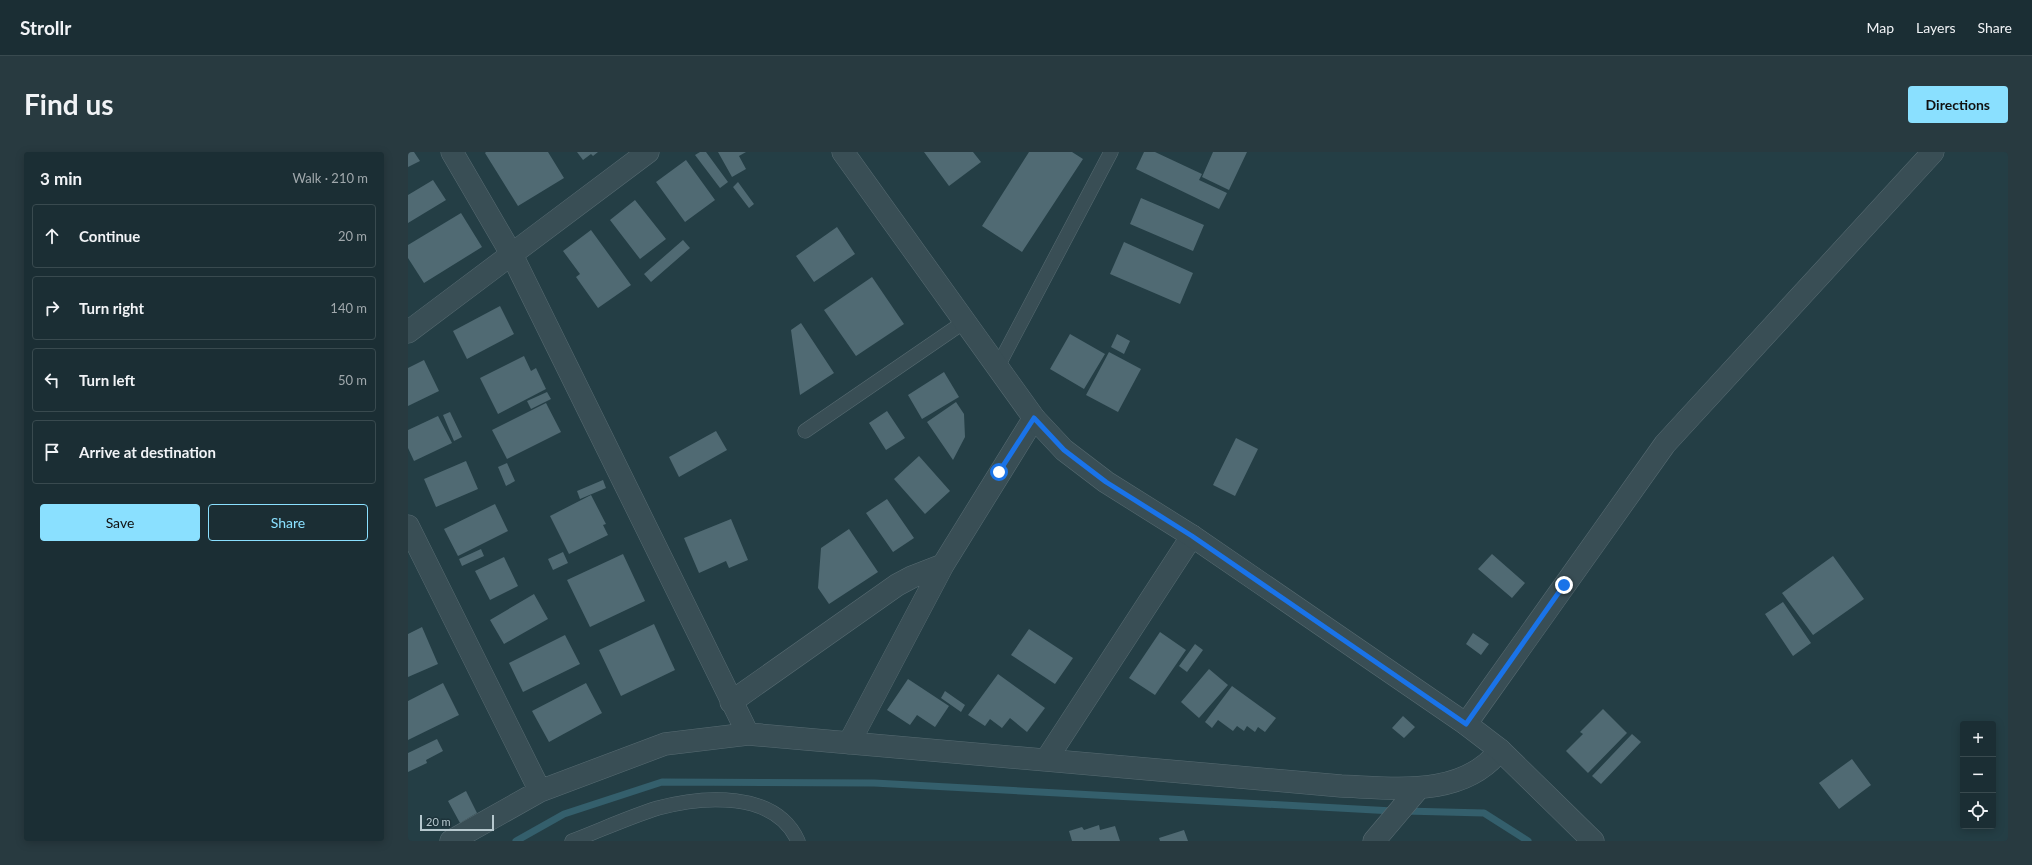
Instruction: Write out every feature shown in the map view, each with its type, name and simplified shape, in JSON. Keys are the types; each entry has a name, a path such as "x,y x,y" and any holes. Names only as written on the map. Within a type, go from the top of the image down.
{"street":[{"path":"452,152 512,255 730,702 748,734"},
{"path":"408,332 648,152"},
{"path":"843,152 1034,418 1064,450 1106,482 1192,536 1466,724 1500,750 1594,841"},
{"path":"1466,724 1665,444 1933,152"},
{"path":"849,743 943,565 1034,418"},
{"path":"408,526 540,791"},
{"path":"1046,760 1192,536"},
{"path":"730,702 897,585 912,577 943,565"},
{"path":"451,841 540,791 665,744 748,734 1341,786 1413,795 1470,776 1484,768 1500,750"},
{"path":"1375,840 1413,795"}],"lane":[{"path":"997,368 1111,152"},
{"path":"805,431 964,322"},
{"path":"572,841 657,809 684,802 711,800 753,804 765,809 786,824 798,841"}],"building":[{"path":"408,152 414,152 420,161 408,167"},
{"path":"548,152 564,178 518,206 485,153"},
{"path":"577,152 598,152 593,156 591,154 583,160"},
{"path":"700,152 706,152 728,182 720,188 695,155"},
{"path":"718,152 746,152 739,156 746,169 732,177"},
{"path":"924,152 973,152 981,162 949,186"},
{"path":"1029,152 1072,152 1083,159 1022,252 982,226"},
{"path":"1144,152 1155,152 1202,174 1199,180 1227,193 1219,209 1136,169"},
{"path":"1213,152 1247,152 1229,190 1202,177"},
{"path":"686,160 715,200 685,222 656,182"},
{"path":"433,180 446,200 408,223 408,195"},
{"path":"738,182 754,204 749,208 733,187"},
{"path":"1141,198 1204,225 1193,251 1130,224"},
{"path":"635,200 666,239 640,259 610,220"},
{"path":"461,213 482,247 424,283 408,258 408,245"},
{"path":"837,227 855,254 814,282 796,256"},
{"path":"591,230 631,285 598,308 576,277 580,274 563,251"},
{"path":"683,240 690,248 651,282 644,274"},
{"path":"1124,242 1193,273 1180,304 1110,274"},
{"path":"872,277 904,324 856,356 824,310"},
{"path":"500,306 514,334 467,359 453,331"},
{"path":"801,323 834,373 800,395 791,330"},
{"path":"1070,334 1105,354 1084,389 1050,369"},
{"path":"1117,334 1130,341 1124,354 1111,347"},
{"path":"1109,352 1141,369 1118,412 1086,395"},
{"path":"524,356 531,371 536,368 546,389 498,414 480,378"},
{"path":"424,360 439,391 408,406 408,368"},
{"path":"944,372 959,397 922,419 908,395"},
{"path":"547,392 551,399 531,409 527,401"},
{"path":"956,402 964,414 965,437 953,460 927,422"},
{"path":"546,403 561,432 507,459 492,430"},
{"path":"887,411 905,438 886,450 869,423"},
{"path":"450,412 462,437 454,441 443,415"},
{"path":"438,416 452,443 414,461 408,448 408,430"},
{"path":"716,431 727,450 679,477 669,457"},
{"path":"1236,438 1258,449 1235,496 1213,485"},
{"path":"919,456 950,491 925,514 894,479"},
{"path":"466,461 478,489 436,507 424,479"},
{"path":"507,463 515,481 506,486 498,467"},
{"path":"603,480 606,488 580,499 577,491"},
{"path":"591,495 606,524 603,525 608,535 569,554 550,516"},
{"path":"887,499 914,538 893,552 866,513"},
{"path":"495,504 508,531 458,556 444,529"},
{"path":"731,519 748,560 729,568 726,561 699,573 684,538"},
{"path":"849,529 878,572 829,604 818,588 821,548"},
{"path":"481,549 484,556 462,566 459,559"},
{"path":"563,552 568,563 553,570 548,559"},
{"path":"623,554 645,601 590,627 567,580"},
{"path":"1492,554 1525,583 1512,598 1478,569"},
{"path":"1833,556 1864,599 1813,635 1782,593"},
{"path":"504,557 518,586 490,600 475,571"},
{"path":"534,594 548,619 504,644 490,620"},
{"path":"1783,602 1811,643 1793,656 1765,614"},
{"path":"654,624 675,670 621,696 599,650"},
{"path":"422,627 438,664 408,677 408,634"},
{"path":"1029,629 1073,658 1055,684 1011,655"},
{"path":"1160,632 1186,650 1155,695 1129,678"},
{"path":"1473,633 1489,644 1481,655 1466,644"},
{"path":"565,635 580,664 523,692 509,663"},
{"path":"1195,644 1203,650 1187,672 1179,666"},
{"path":"1209,669 1228,685 1199,718 1181,702"},
{"path":"998,674 1045,708 1027,732 1010,718 1002,728 990,719 985,726 968,715"},
{"path":"908,679 949,706 935,727 917,715 910,725 887,710"},
{"path":"443,683 459,715 408,740 408,701"},
{"path":"586,683 602,713 549,742 532,711"},
{"path":"1232,686 1276,718 1265,732 1258,727 1255,732 1247,726 1244,731 1237,726 1233,731 1218,720 1212,728 1205,722"},
{"path":"945,691 965,705 961,712 941,698"},
{"path":"1603,709 1627,733 1588,773 1566,751 1583,734 1580,732"},
{"path":"1403,716 1415,727 1404,738 1392,728"},
{"path":"1632,734 1641,742 1601,784 1592,776"},
{"path":"437,739 443,751 426,760 427,763 408,772 408,753"},
{"path":"1852,759 1871,785 1839,809 1819,783"},
{"path":"466,791 477,813 460,823 448,801"},
{"path":"1099,825 1100,830 1115,826 1120,841 1072,841 1069,831 1082,827 1084,830"},
{"path":"1184,830 1188,841 1160,841 1159,838"}],"waterway":[{"path":"516,841 564,814 662,782 874,783 1393,811"},
{"path":"1405,811 1484,813 1528,841"}],"route":[{"path":"999,472 1034,418 1064,450 1106,482 1192,536 1466,724 1564,585"}]}
